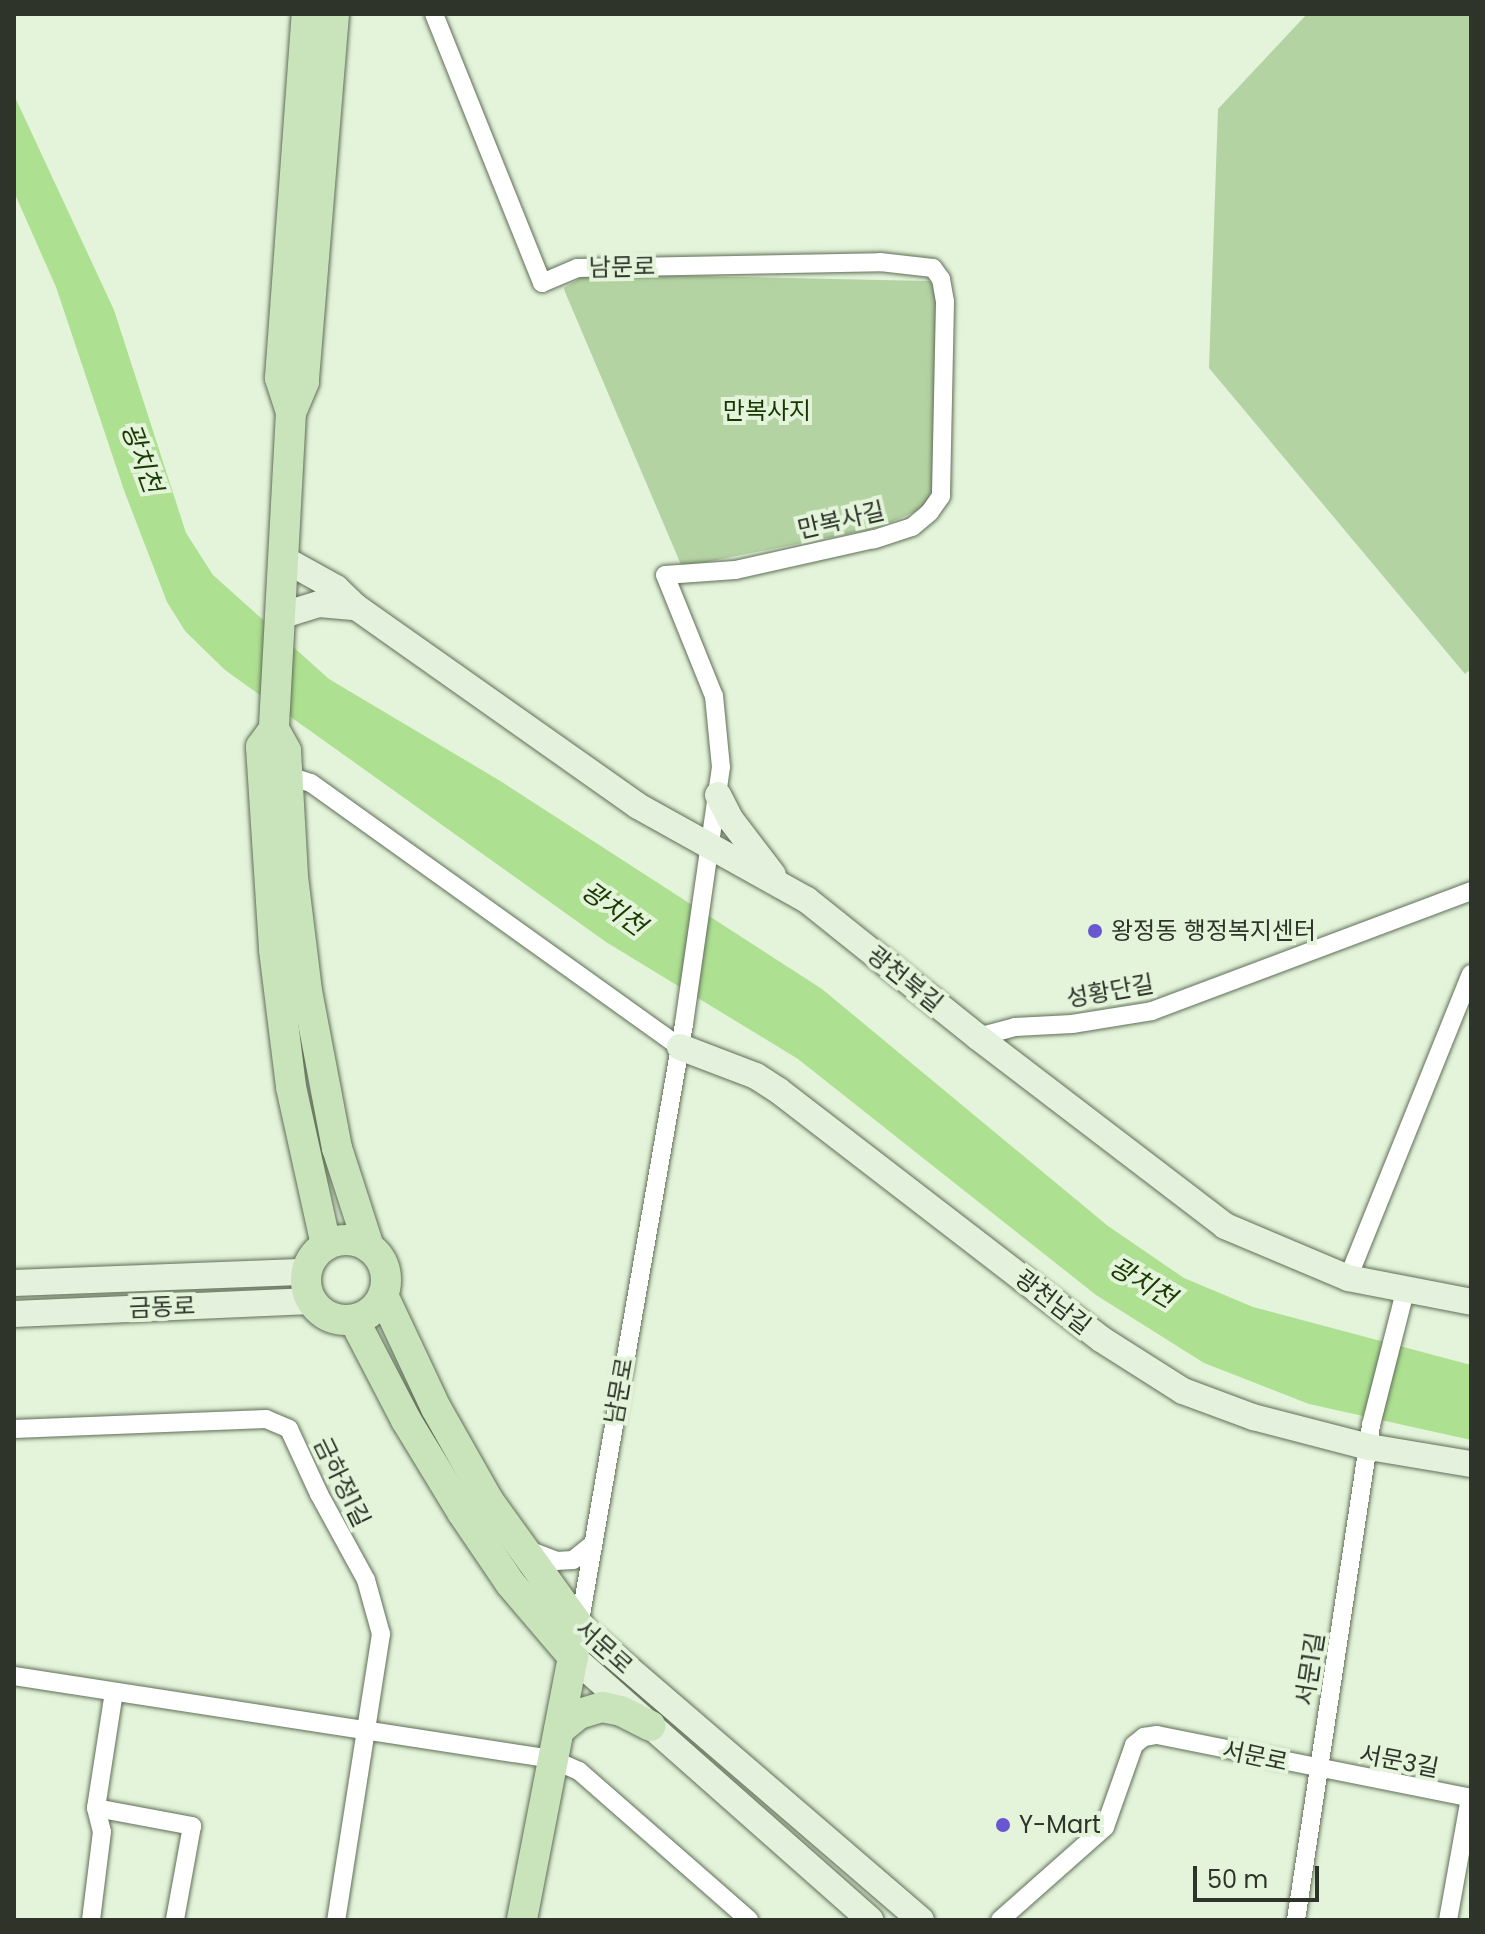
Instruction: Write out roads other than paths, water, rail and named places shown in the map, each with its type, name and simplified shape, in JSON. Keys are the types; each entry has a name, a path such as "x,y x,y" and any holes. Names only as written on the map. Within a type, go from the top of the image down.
{"main road":[{"path":"291,412 280,378 307,14"},
{"path":"326,1245 291,1087 293,877 286,751 274,729 291,412 304,382 334,14"},
{"path":"274,729 261,747 266,855 293,993 369,1247 385,1268 383,1295 366,1315 354,1320 328,1317 308,1287 310,1260 326,1245 343,1239 369,1247"},
{"name":"서문로","path":"383,1295 436,1408 488,1500 579,1626"},
{"name":"서문로","path":"354,1320 406,1420 462,1512 510,1583 573,1657"},
{"name":"남문로","path":"522,1920 579,1626"},
{"path":"556,1744 579,1714 602,1707 621,1711 650,1726"}],"street":[{"name":"남문로","path":"434,14 542,283 577,268 880,262 933,268 941,279"},
{"name":"만복사길","path":"718,795 720,739 716,706 665,575 735,570 874,539 912,527 930,512 941,496 945,302 941,279"},
{"name":"광천북길","path":"282,558 336,588 356,607 638,806 778,881 807,900 978,1037 1225,1226 1348,1278 1471,1302"},
{"path":"280,620 319,604 356,607"},
{"path":"286,775 311,783 682,1035"},
{"path":"712,847 718,795"},
{"path":"718,795 731,820 778,881"},
{"name":"남문로","path":"579,1626 712,847"},
{"name":"성황단길","path":"978,1037 1015,1027 1072,1024 1152,1011 1471,891"},
{"path":"1348,1278 1471,974"},
{"name":"광천남길","path":"682,1035 779,1091 1101,1339 1162,1379 1217,1406 1370,1436 1471,1464"},
{"name":"금동로","path":"14,1283 308,1287"},
{"name":"금동로","path":"14,1314 308,1287"},
{"name":"서문1길","path":"1296,1920 1370,1436 1406,1288"},
{"name":"금하정1길","path":"14,1429 266,1419 289,1429 319,1494 366,1580 381,1634 336,1920"},
{"path":"519,1544 540,1558 556,1561 573,1560 593,1544"},
{"name":"서문로","path":"579,1626 921,1920"},
{"name":"서문로","path":"573,1657 870,1920"},
{"path":"14,1676 368,1731 556,1744 579,1771 731,1913 749,1920"},
{"path":"91,1920 102,1832 96,1808 114,1692"},
{"name":"서문로","path":"1000,1920 1105,1827 1134,1745 1144,1737 1157,1735 1319,1770"},
{"name":"서문3길","path":"1319,1770 1470,1798"},
{"path":"1448,1920 1470,1798"},
{"path":"96,1808 192,1826 175,1920"}],"water":[{"name":"광치천","path":"14,95 114,310 186,533 213,575 329,679 502,782 822,989 1108,1226 1184,1278 1253,1307 1471,1365 1471,1440 1309,1404 1204,1363 1096,1295 798,1059 606,942 225,670 185,631 167,602 125,493 56,287 14,192"}],"place":[{"name":"왕정동 행정복지센터","path":"1095,931"},
{"name":"Y-Mart","path":"1003,1825"}],"park label":[{"name":"만복사지","path":"767,411"}]}
